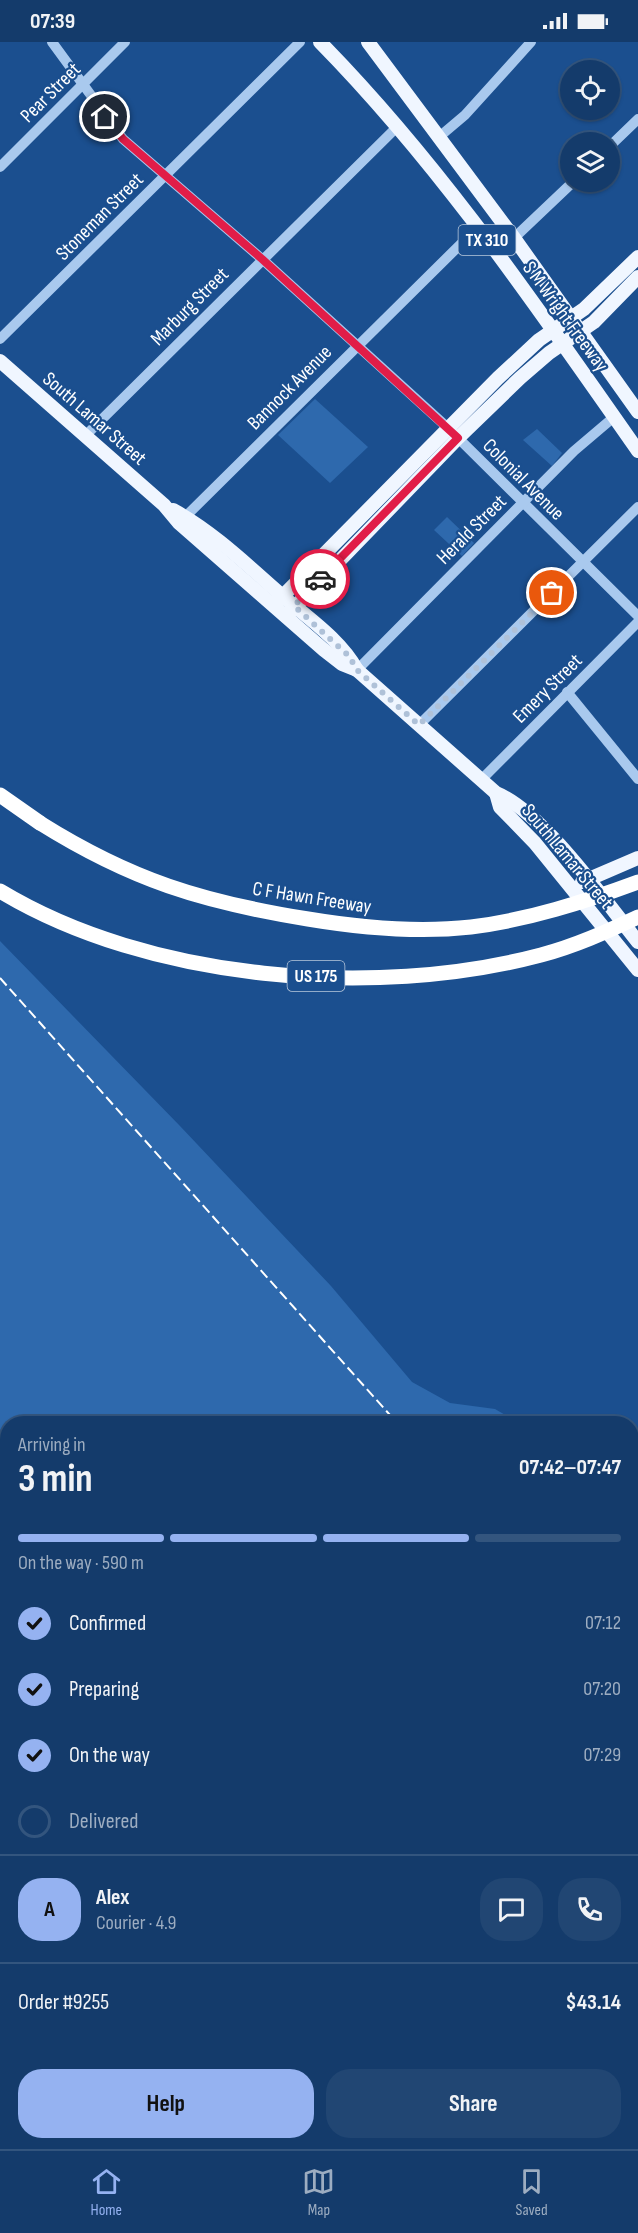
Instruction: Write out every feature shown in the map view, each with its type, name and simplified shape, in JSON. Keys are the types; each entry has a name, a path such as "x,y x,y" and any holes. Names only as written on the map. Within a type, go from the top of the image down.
{"highway":[{"name":"C F Hawn Freeway","path":"0,795 72,843 128,872 198,897 250,910 363,927 416,930 495,923 551,911 638,882"},
{"name":"US 175","path":"0,891 50,918 131,949 218,966 327,976 419,975 484,967 562,948 638,917"}],"main road":[{"name":"S M Wright Freeway","path":"320,42 397,127 478,227 638,451"},
{"name":"S M Wright Freeway","path":"369,42 514,238 638,412"},
{"path":"290,611 374,523 539,340 584,309 638,257"},
{"path":"278,600 363,512 453,433 562,344 594,322 638,277"},
{"name":"South Lamar Street","path":"0,361 164,505 278,600 342,664 357,670 496,793 509,799 536,823 588,880 638,941"},
{"path":"363,512 374,523"},
{"name":"South Lamar Street","path":"496,793 500,807 535,843 638,970"},
{"path":"571,887 638,858"},
{"path":"620,949 638,941"}],"street":[{"name":"Colonial Avenue","path":"52,42 117,133 262,259 453,433 638,616"},
{"name":"Pear Street","path":"0,167 125,42"},
{"name":"Stoneman Street","path":"0,339 300,42"},
{"path":"439,137 465,115 531,42"},
{"path":"620,136 638,119"},
{"name":"Marburg Street","path":"85,436 397,127"},
{"path":"514,238 562,192"},
{"name":"Bannock Avenue","path":"182,520 478,227"},
{"name":"Herald Street","path":"357,670 574,451 614,417"},
{"path":"419,725 638,507"},
{"name":"Emery Street","path":"481,780 638,622"},
{"path":"567,692 638,779"}],"shaded area":[{"path":"315,399 368,447 330,483 278,435"},
{"path":"537,429 562,453 552,466 523,440"},
{"path":"447,517 474,543 462,556 434,530"},
{"path":"0,941 180,1126 331,1286 412,1382 450,1403 495,1409 507,1416 0,1416"}],"railway":[{"path":"0,978 391,1416"}],"way so far":[{"path":"320,579 294,606 349,656 357,670 419,725 552,593"}],"route":[{"path":"105,117 123,139 262,259 458,438 320,579"}]}
